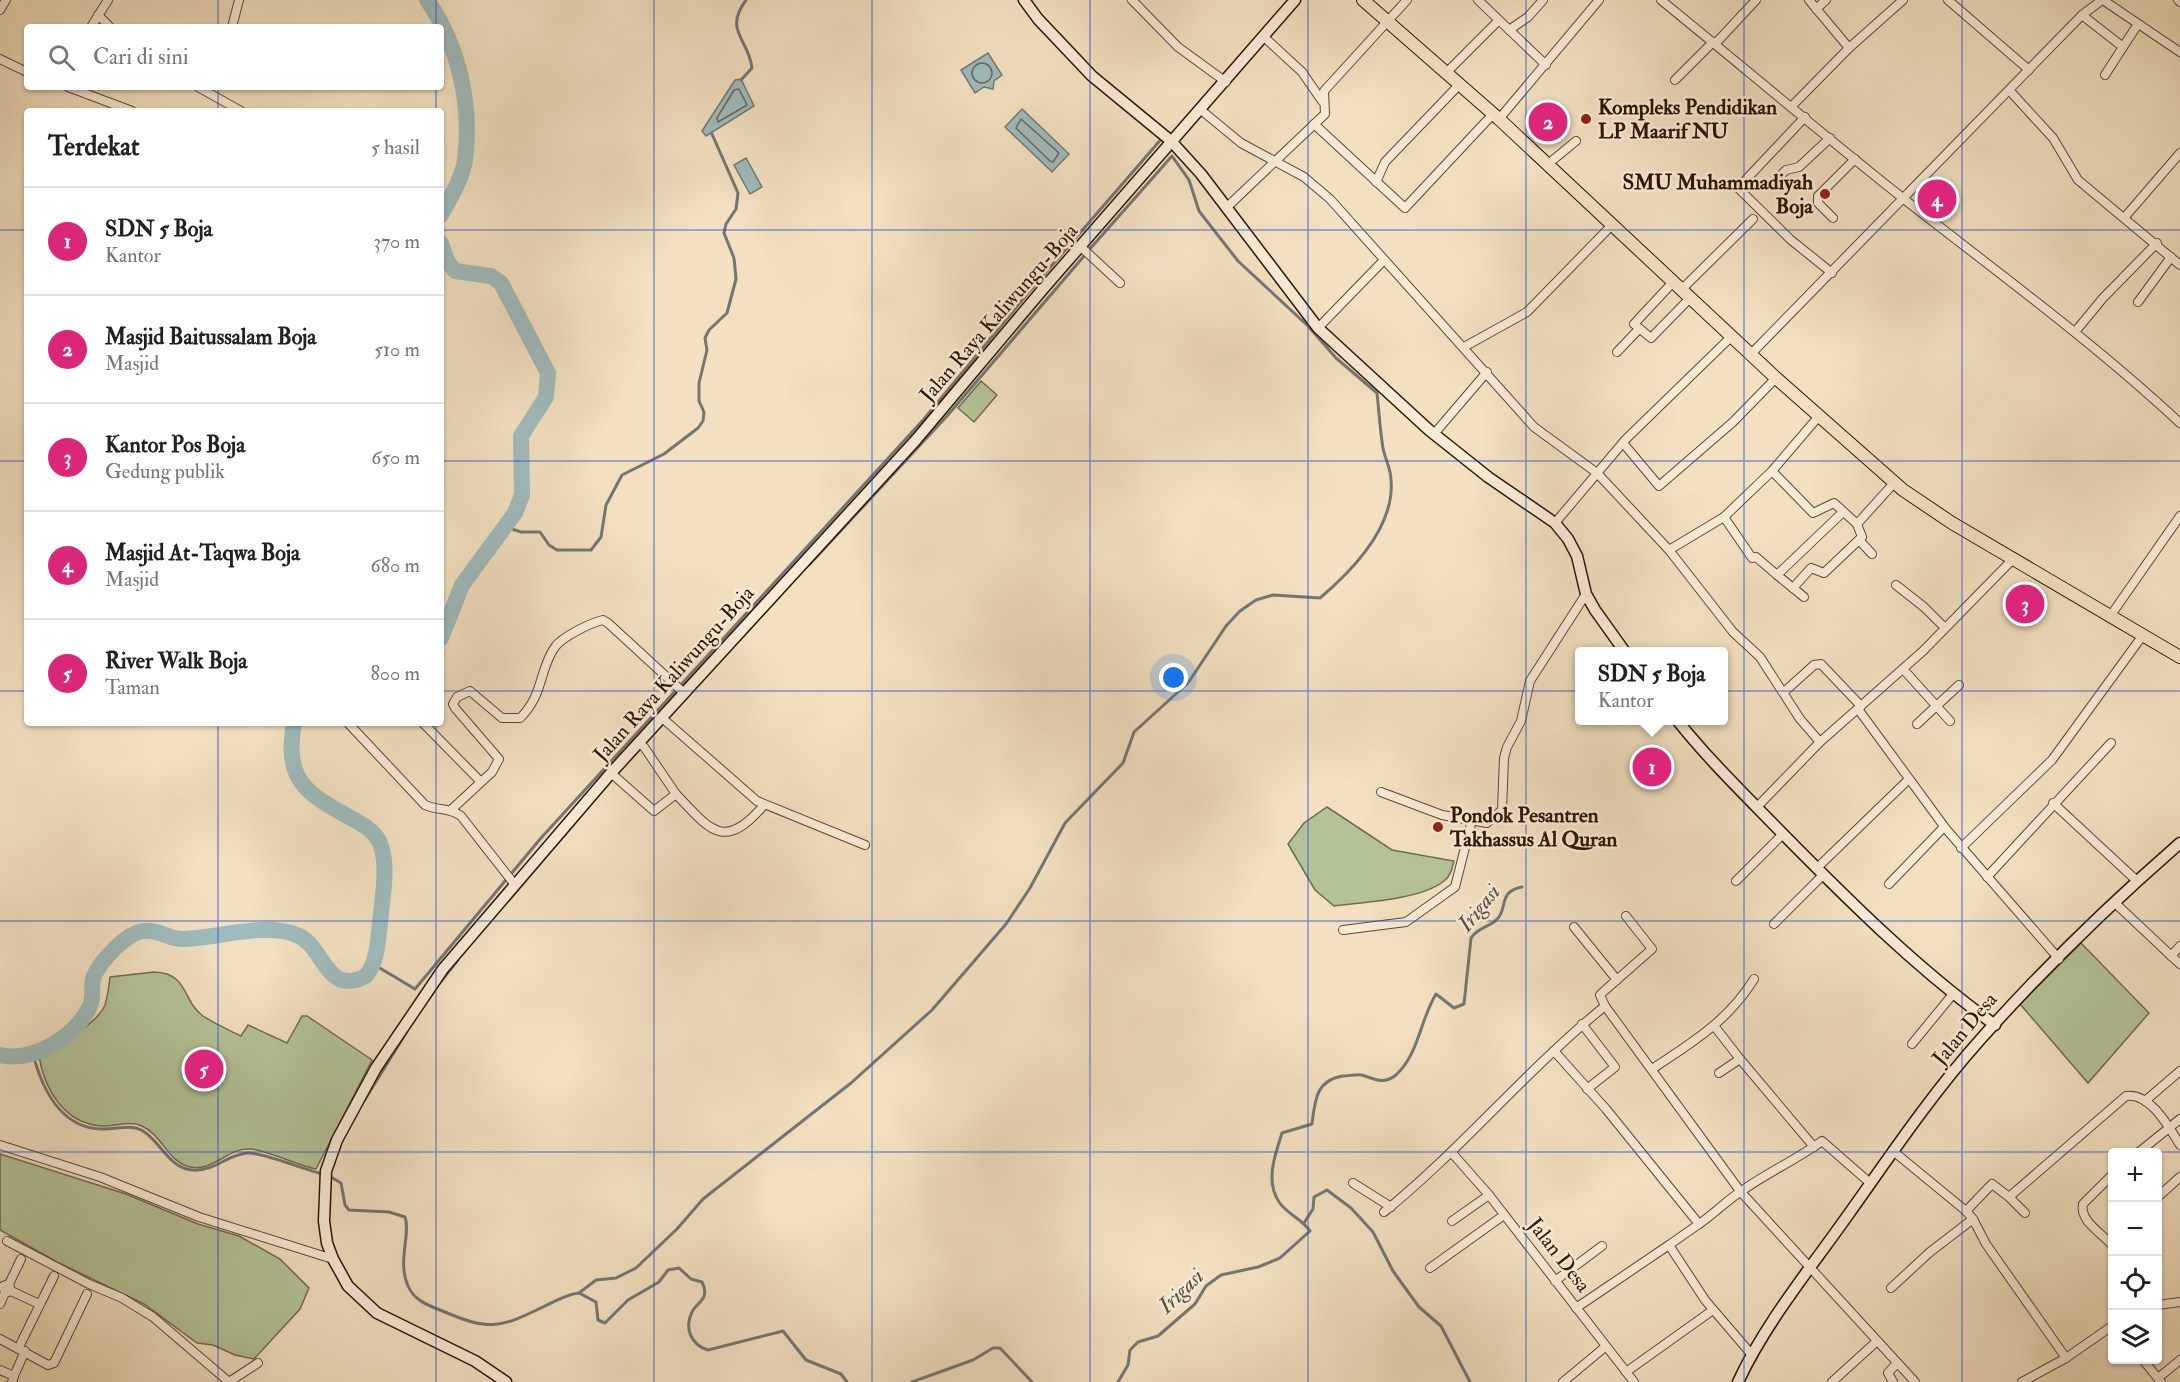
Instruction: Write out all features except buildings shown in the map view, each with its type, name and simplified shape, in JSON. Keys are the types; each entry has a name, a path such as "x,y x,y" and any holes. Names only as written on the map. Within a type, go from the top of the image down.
{"main road":[{"path":"1370,2 1386,21 1496,117 1776,378 1894,483 1936,513 2180,657"}],"street":[{"path":"93,24 108,0"},
{"path":"233,24 239,0"},
{"path":"1024,0 1038,19 1092,76 1171,141 1201,174 1318,328 1434,434 1488,477 1555,523 1568,539 1577,556 1586,594 1622,647"},
{"path":"1132,0 1178,47 1226,82"},
{"name":"Jalan Raya Kaliwungu-Boja","path":"506,1382 475,1361 377,1313 362,1301 340,1275 333,1259 327,1243 324,1221 325,1175 337,1140 376,1068 443,969 513,882 664,720 679,689 915,441 1171,141 1226,82 1295,0"},
{"path":"1322,101 1324,91 1407,0"},
{"path":"1478,0 1546,65"},
{"path":"1509,30 1528,17 1544,0"},
{"path":"1314,124 1406,208 1546,65 1599,0"},
{"path":"1661,0 1854,159 2075,332 2180,423"},
{"path":"1675,80 1756,0"},
{"path":"1809,0 1850,48"},
{"path":"1816,9 1826,0"},
{"path":"1792,106 1850,48 1903,0"},
{"path":"1948,0 2030,70"},
{"path":"1751,354 2082,15 2102,0 2180,52"},
{"path":"98,15 107,24"},
{"path":"2082,15 2123,47"},
{"path":"1446,73 1498,21"},
{"path":"2105,75 2138,24"},
{"path":"1226,208 1326,111 1322,101 1302,72 1264,37"},
{"path":"0,59 24,71"},
{"path":"1376,182 1386,161 1459,85"},
{"path":"75,90 117,108"},
{"path":"203,90 236,108"},
{"path":"2010,91 2053,138 2078,180 2157,243 2180,265"},
{"path":"1200,110 1241,144 1304,177 1317,187 1464,346 1534,427 1597,473 1669,550 1733,632 1760,657 1800,719 1820,742"},
{"path":"1805,117 1738,188 1794,242 1832,273"},
{"path":"1777,179 1786,170 1799,167 1830,138"},
{"path":"1548,165 1576,141"},
{"path":"2124,218 2180,153"},
{"path":"1833,218 1818,198 1854,159"},
{"path":"1682,289 1651,338 1639,329 1634,322 1682,289 1753,219"},
{"path":"1464,346 1527,312 1613,224"},
{"path":"2075,332 2103,298 2157,243"},
{"path":"1081,247 1120,283"},
{"path":"2138,302 2171,257"},
{"path":"1318,328 1384,260"},
{"path":"1617,352 1639,329"},
{"path":"1555,523 1623,442 1732,336"},
{"path":"1434,434 1487,372"},
{"path":"1623,442 1659,486 1733,422 1776,378"},
{"path":"1669,550 1724,517 1772,471 1819,416"},
{"path":"1772,471 1813,513 1833,503 1857,524 1862,537 1824,573 1811,568 1793,588"},
{"path":"1857,524 1894,483"},
{"path":"1777,575 1843,512"},
{"path":"2111,615 2180,516"},
{"path":"1724,517 1752,558 1756,557 1804,597"},
{"path":"1860,541 1872,554"},
{"path":"1757,807 1820,742 1903,669 2013,559"},
{"path":"1896,585 1924,607 1945,628"},
{"path":"1381,792 1442,815 1487,823 1502,810 1504,758 1507,747 1521,721 1530,681 1586,594"},
{"path":"351,726 425,805 435,810 452,809 498,764 499,759 455,708 453,704 457,697 470,691 502,718 520,718 538,695 554,648 589,624 603,621 608,623 679,689"},
{"path":"1961,848 2052,760 2143,635"},
{"path":"1784,692 1814,665 1821,664 1859,707 1944,827 2059,959"},
{"path":"1903,669 1950,721"},
{"path":"1917,724 1959,685"},
{"path":"664,720 764,805 865,845"},
{"path":"1682,725 1820,872 1953,994 1995,1025"},
{"path":"426,726 481,782"},
{"path":"1987,877 2110,743"},
{"path":"641,744 676,794 711,829 727,832 737,830 764,805"},
{"path":"613,775 654,811 676,794"},
{"path":"1774,924 1909,779"},
{"path":"2053,803 2137,881"},
{"path":"452,809 470,825 513,882"},
{"path":"1343,930 1406,922 1455,887 1472,820"},
{"path":"1889,884 1944,827"},
{"path":"1736,881 1783,834"},
{"name":"Jalan Desa","path":"1738,1382 1752,1354 1811,1266 1946,1081 2029,984 2059,959 2137,881 2180,843"},
{"path":"2115,903 2180,964"},
{"path":"1626,916 1652,950 1600,995 1605,1006 1740,1191 1811,1266 1910,1380"},
{"path":"1574,927 1617,980"},
{"path":"2172,956 2180,946"},
{"path":"1652,1069 1715,1027 1736,1005 1754,979"},
{"path":"1912,1044 1953,994"},
{"path":"1384,1212 1452,1153 1582,1024 1605,1006"},
{"path":"1582,1024 1615,1067 1587,1089"},
{"path":"1715,1027 1814,1148"},
{"path":"1554,1051 1699,1224"},
{"path":"1719,1073 1740,1059"},
{"path":"2145,1101 2180,1071"},
{"path":"2009,1197 2041,1172 2126,1096 2132,1095 2145,1101 2170,1128 2180,1145"},
{"path":"2144,1148 2180,1119"},
{"path":"1576,1308 1670,1245 1740,1191 1825,1141 1870,1183"},
{"path":"0,1145 100,1177 200,1216 333,1259"},
{"path":"1893,1151 1966,1210 1986,1244 2066,1358"},
{"name":"Jalan Desa","path":"1452,1153 1489,1195 1634,1382"},
{"path":"2162,1193 2180,1177"},
{"path":"2108,1179 2083,1204 2082,1208 2086,1219 2108,1241"},
{"path":"1353,1183 1391,1206"},
{"path":"1966,1210 1993,1184 2025,1213"},
{"path":"1452,1221 1489,1195"},
{"path":"1430,1268 1504,1215"},
{"path":"1892,1288 1930,1252 1973,1219"},
{"path":"7,1241 89,1284 122,1298 153,1317 229,1382 258,1363"},
{"path":"1670,1245 1713,1310 1752,1354"},
{"path":"1555,1281 1602,1246"},
{"path":"0,1304 21,1259"},
{"path":"0,1370 13,1379 39,1304 54,1276"},
{"path":"6,1288 39,1304"},
{"path":"0,1340 22,1349 48,1365 54,1363 87,1294"},
{"path":"2162,1304 2180,1302"},
{"path":"1626,1372 1713,1310"},
{"path":"2022,1382 2066,1358 2108,1329"},
{"path":"1832,1382 1876,1342"},
{"path":"1563,1382 1605,1347"},
{"path":"2147,1364 2160,1380 2180,1360"},
{"path":"1893,1382 1888,1373 1897,1363"}],"green space":[{"path":"981,381 997,395 974,422 958,408"},
{"path":"1327,807 1392,850 1454,861 1450,874 1434,887 1407,896 1334,906 1315,890 1288,844 1304,823"},
{"path":"2081,943 2149,1013 2088,1083 2020,1004"},
{"path":"154,972 173,977 184,989 196,1010 241,1036 248,1025 287,1043 302,1016 307,1016 372,1060 316,1169 251,1149 235,1152 206,1166 190,1167 176,1160 149,1130 142,1126 137,1124 101,1126 88,1124 67,1112 58,1103 46,1081 39,1057 76,1034 101,1012 106,1002 110,977"},
{"path":"0,1154 126,1194 198,1224 239,1236 280,1259 309,1288 300,1309 254,1359 235,1355 213,1345 197,1343 144,1304 57,1262 0,1230"}],"water":[{"path":"988,53 1002,75 994,81 993,89 984,87 975,93 961,70"},
{"path":"741,79 754,106 706,136 702,131 735,80"},
{"path":"1022,109 1069,154 1052,172 1005,127"},
{"path":"746,158 762,187 750,194 734,165"}],"waterway":[{"path":"427,0 441,24"},
{"path":"741,80 752,68 737,27 737,20 746,0"},
{"path":"444,31 461,77 467,118 465,160 461,174 444,209"},
{"path":"506,527 521,532 540,532 549,545 557,550 591,550 601,537 606,505 622,475 664,454 698,428 703,421 704,412 699,401 699,383 707,350 705,338 709,330 727,313 736,279 734,258 724,233 726,224 736,209 738,193 712,134"},
{"path":"373,964 415,989 541,838 924,419 1028,293 1163,137"},
{"path":"579,1293 596,1280 616,1278 636,1268 677,1229 703,1199 851,1083 932,1010 1006,924 1030,888 1065,823 1123,763 1134,732 1188,683 1226,626 1240,611 1256,600 1273,595 1320,598 1358,561 1379,531 1386,514 1391,480 1383,448 1377,393 1336,358 1308,326 1238,261 1199,211 1189,180 1172,156 1089,250"},
{"path":"444,252 447,261 455,271 491,276 501,283 548,373 546,397 521,436 522,495 515,513 462,585 444,630"},
{"path":"809,565 947,416 1084,256"},
{"path":"0,1055 26,1055 52,1045 64,1037 75,1027 90,1006 93,979 101,965 122,942 144,931 184,939 257,930 285,931 306,941 327,968 342,980 352,981 366,976 376,954 384,877 382,849 377,837 370,830 322,801 302,783 292,759 294,726"},
{"name":"Irigasi","path":"1118,1382 1128,1365 1130,1350 1138,1342 1158,1336 1195,1304 1206,1286 1221,1275 1258,1267 1280,1258 1310,1231 1282,1206 1275,1194 1273,1168 1282,1133 1312,1124 1318,1092 1334,1078 1360,1075 1387,1080 1404,1067 1415,1047 1436,994 1454,1008 1464,1004 1471,938 1476,932 1494,922 1499,917 1509,893 1522,887"},
{"path":"438,985 458,960"},
{"path":"364,1101 406,1033"},
{"path":"33,1054 48,1093 65,1114 75,1122 102,1129 128,1127 143,1131 171,1160 184,1168 200,1170 234,1156 255,1153 323,1174"},
{"path":"329,1176 341,1183 345,1205 349,1210 389,1212 405,1217 404,1267 408,1286 421,1301 457,1317 482,1324 504,1323 566,1296 579,1293 596,1302 598,1320 605,1323 628,1300 659,1282 668,1270 679,1268 691,1279 702,1282 704,1287 704,1296 692,1312 689,1324 693,1340 702,1348 708,1350 783,1331 806,1360 841,1374 847,1382"},
{"name":"Irigasi","path":"1304,1223 1313,1209 1314,1197 1327,1190 1351,1208 1373,1232 1393,1271 1419,1307 1441,1326 1470,1382"},
{"path":"912,1382 973,1360 993,1348 1000,1348 1032,1382"}],"place":[{"name":"Kompleks Pendidikan LP Maarif NU","path":"1586,119"},
{"name":"Masjid Baitussalam Boja","path":"1548,122"},
{"name":"SMU Muhammadiyah Boja","path":"1825,194"},
{"name":"Masjid At-Taqwa Boja","path":"1937,199"},
{"name":"Kantor Pos Boja","path":"2025,604"},
{"name":"SDN 5 Boja","path":"1652,767"},
{"name":"Pondok Pesantren Takhassus Al Quran","path":"1438,827"},
{"name":"River Walk Boja","path":"204,1069"}]}
